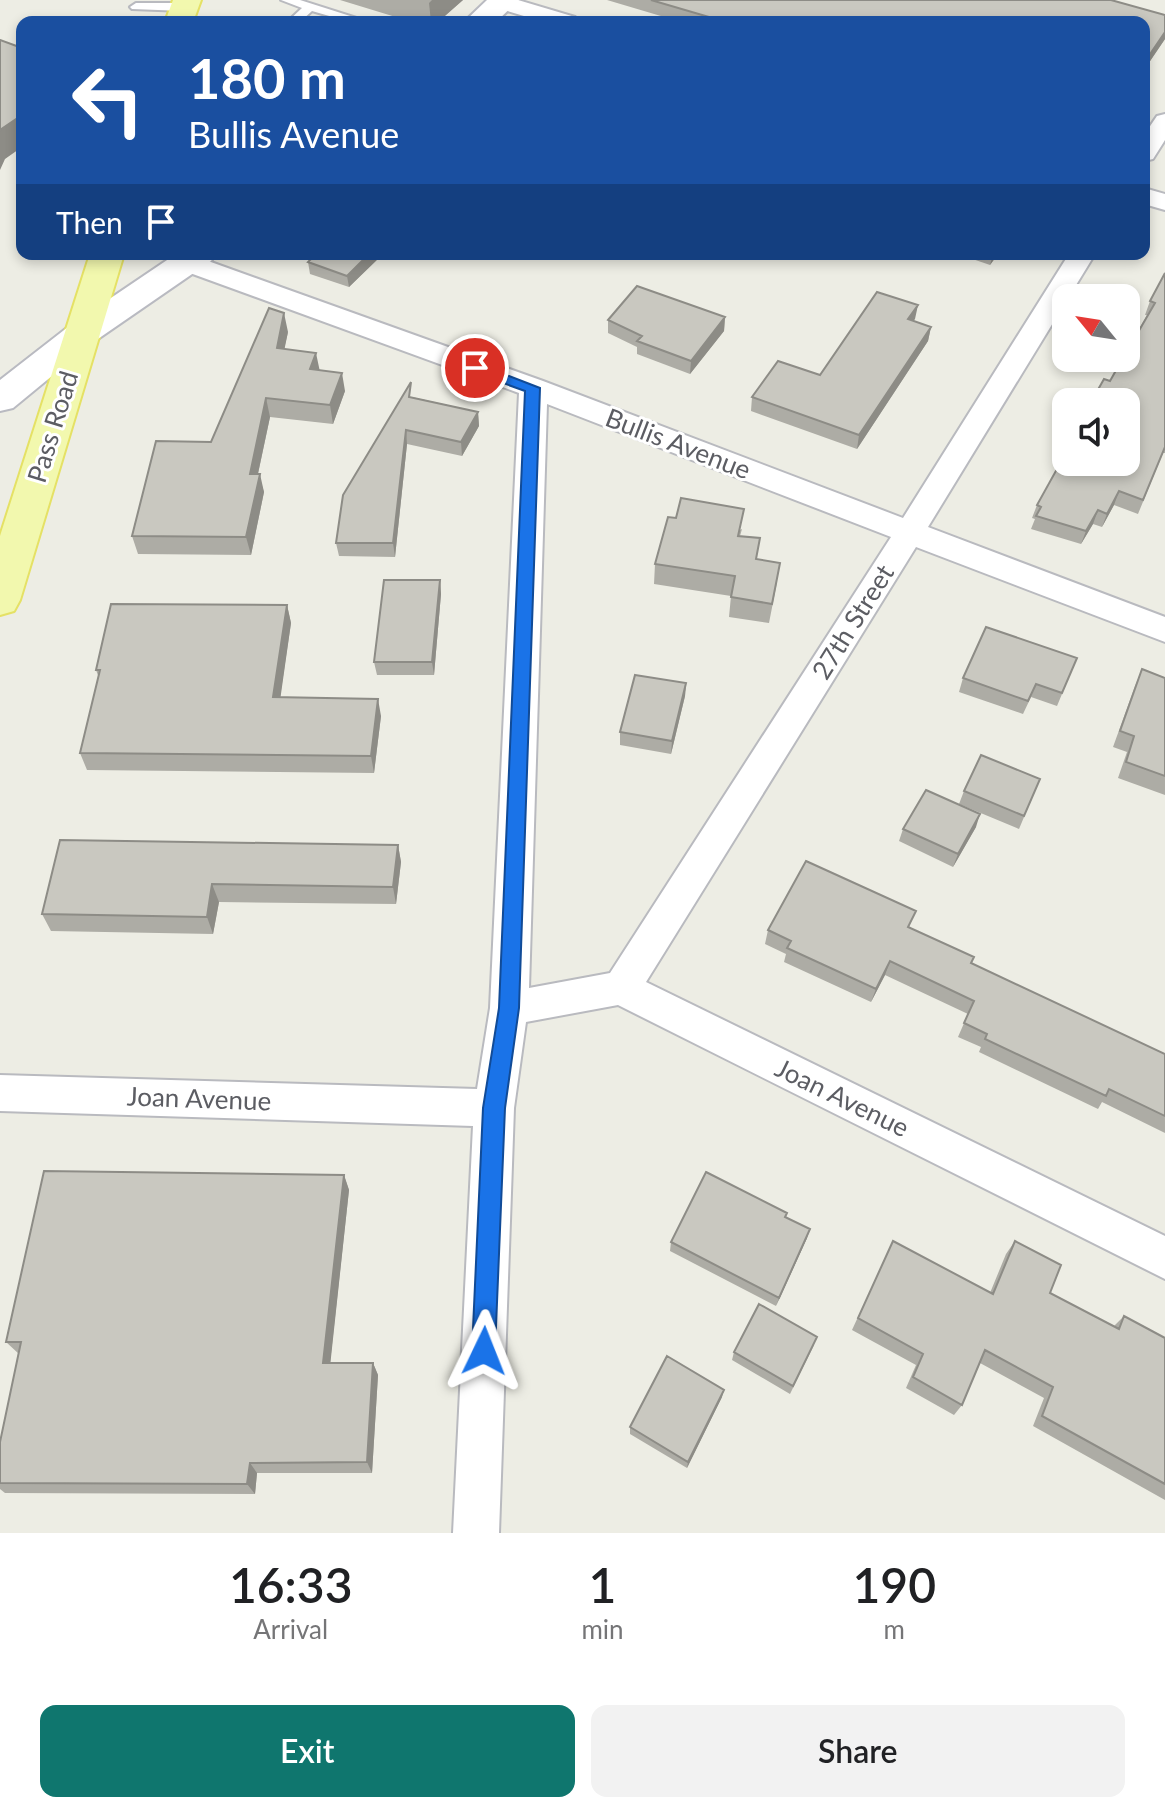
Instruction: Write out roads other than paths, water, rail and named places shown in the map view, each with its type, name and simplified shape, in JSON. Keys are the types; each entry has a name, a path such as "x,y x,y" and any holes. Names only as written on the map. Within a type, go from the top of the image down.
{"main road":[{"name":"Pass Road","path":"0,600 105,260"}],"street":[{"path":"485,16 503,1 549,16"},
{"path":"1150,145 1165,121"},
{"path":"0,399 80,335 192,260"},
{"name":"Bullis Avenue","path":"197,260 1165,630"},
{"name":"27th Street","path":"621,988 1078,260"},
{"path":"476,1533 494,1108 509,1008 533,388"},
{"path":"509,1008 621,988"},
{"name":"Joan Avenue","path":"621,988 1165,1258"},
{"name":"Joan Avenue","path":"0,1093 494,1108"}],"lane":[{"path":"287,0 342,16"},
{"path":"137,3 183,10"},
{"path":"300,16 310,7"}]}
